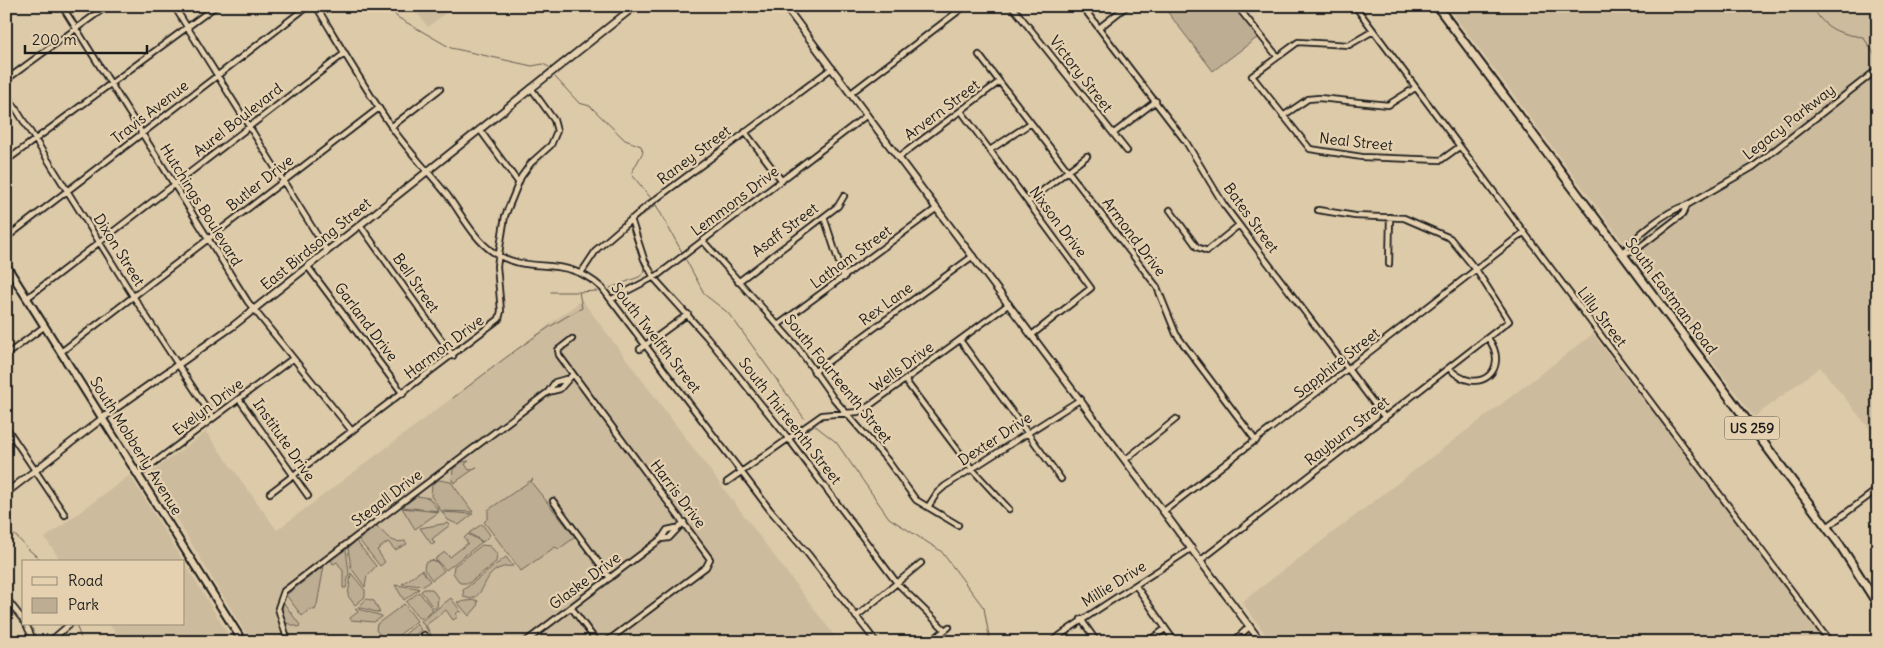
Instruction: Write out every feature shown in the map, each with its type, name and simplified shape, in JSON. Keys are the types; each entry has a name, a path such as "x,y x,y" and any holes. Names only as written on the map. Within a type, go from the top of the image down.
{"main road":[{"name":"South Eastman Road","path":"1437,6 1827,527 1878,605"},
{"name":"South Mobberly Avenue","path":"6,266 139,474 242,641"}],"street":[{"name":"Hutchings Boulevard","path":"62,6 254,310 352,431"},
{"path":"6,80 107,6"},
{"path":"174,6 248,128 327,251"},
{"path":"6,161 216,6"},
{"name":"Travis Avenue","path":"6,238 308,6"},
{"name":"South Twelfth Street","path":"316,6 391,127 428,171 477,237 498,255 524,264 559,266 581,273 596,282 612,299 742,472 876,642"},
{"name":"East Birdsong Street","path":"6,493 103,418 254,310 635,6"},
{"path":"785,6 1126,458 1261,642"},
{"path":"851,93 965,6"},
{"name":"Victory Street","path":"1012,6 1127,151"},
{"name":"Bates Street","path":"1082,6 1156,101 1196,157 1217,196 1238,225 1350,369 1385,418"},
{"path":"1099,28 1127,6"},
{"path":"1238,6 1277,56 1293,44 1309,42 1349,45 1373,31"},
{"name":"Lilly Street","path":"1355,6 1830,642"},
{"path":"1309,42 1310,34"},
{"name":"Aurel Boulevard","path":"27,298 345,53"},
{"name":"Armond Drive","path":"979,55 1157,287 1176,334 1256,441"},
{"name":"Neal Street","path":"1277,56 1252,76 1306,146 1319,152 1362,157 1441,160 1459,147"},
{"name":"Raney Street","path":"581,273 595,252 631,219 832,68"},
{"name":"Legacy Parkway","path":"1622,254 1631,242 1676,208 1687,206 1754,167 1878,69"},
{"name":"Arvern Street","path":"899,157 999,82"},
{"name":"Harmon Drive","path":"270,493 453,356 494,324 500,317 498,255 505,216 518,182 531,163 551,145 557,130 554,120 531,88"},
{"path":"1284,116 1308,99 1319,98 1388,105 1415,88"},
{"path":"391,127 440,89"},
{"name":"Dixon Street","path":"6,93 133,296 213,418"},
{"path":"1114,134 1156,101"},
{"name":"Butler Drive","path":"61,352 379,108"},
{"name":"Nixson Drive","path":"961,111 1091,288 1033,334"},
{"name":"Lemmons Drive","path":"612,299 654,278 868,115"},
{"path":"990,150 1031,123"},
{"path":"480,130 518,182"},
{"path":"745,132 782,181"},
{"path":"1028,202 1087,156"},
{"name":"Asaff Street","path":"738,282 839,205 844,196"},
{"name":"Legacy Parkway","path":"1622,254 1637,248 1682,214 1687,206"},
{"name":"Latham Street","path":"778,324 938,208"},
{"path":"1170,210 1197,247 1207,251 1238,225"},
{"path":"1318,210 1355,216 1411,220 1450,238 1477,271"},
{"path":"824,217 844,278"},
{"path":"1389,264 1390,218"},
{"name":"South Thirteenth Street","path":"631,219 644,259 654,278 688,314 788,438 897,583 947,629 930,642"},
{"name":"Bell Street","path":"360,226 453,356"},
{"name":"Sapphire Street","path":"1164,511 1477,271 1523,233"},
{"name":"South Fourteenth Street","path":"703,241 798,348 814,372 888,460 916,500 958,525"},
{"name":"Rex Lane","path":"814,372 973,256"},
{"name":"Garland Drive","path":"308,266 403,394"},
{"name":"Rayburn Street","path":"1201,560 1509,321 1477,271"},
{"name":"Wells Drive","path":"727,482 822,415 847,413 864,409 1009,303"},
{"path":"640,349 688,314"},
{"path":"6,355 45,326"},
{"path":"1449,368 1459,378 1469,382 1486,379 1493,371 1496,360 1495,349 1488,338"},
{"name":"Harris Drive","path":"572,339 558,352 709,556 709,564 606,642"},
{"path":"960,340 1061,479"},
{"name":"Evelyn Drive","path":"139,474 292,359"},
{"name":"Stegall Drive","path":"288,642 278,608 284,592 548,392 554,383 566,379 573,374"},
{"name":"Stegall Drive","path":"548,392 560,389 566,379"},
{"path":"905,380 972,469 1009,509"},
{"name":"Institute Drive","path":"239,398 308,496"},
{"name":"Dexter Drive","path":"928,507 937,493 1081,398"},
{"path":"1126,458 1176,419"},
{"path":"6,427 65,515"},
{"path":"1827,527 1878,489"},
{"path":"553,501 610,578"},
{"name":"Glaske Drive","path":"525,642 661,539 672,536 676,528 684,522"},
{"name":"Millie Drive","path":"1051,642 1081,619 1136,586 1192,548"},
{"path":"856,617 921,563"},
{"path":"1136,586 1175,642"},
{"path":"6,598 22,618"},
{"path":"571,607 597,642"},
{"path":"1081,619 1098,642"},
{"path":"27,626 34,642"},
{"path":"49,642 68,626"},
{"path":"1233,642 1250,626"},
{"path":"1147,642 1165,629"},
{"path":"424,635 430,642"}],"shaded area":[{"path":"412,6 454,6 428,27"},
{"path":"1447,6 1878,6 1878,435 1876,437 1820,367 1754,417"},
{"path":"582,300 839,642 251,642 149,474 206,432 277,530"},
{"path":"1593,334 1715,493 1824,642 1271,642 1242,602"},
{"path":"130,475 183,560 61,560 45,538"},
{"path":"185,564 233,642 122,642 110,626 185,626"}],"green space":[{"path":"1163,6 1234,6 1258,37 1213,71"},
{"path":"469,461 465,464 469,470 477,467 454,483 452,481 453,469 462,462"},
{"path":"533,479 531,482 575,537 559,549 555,547 521,571 484,522 488,518 488,510"},
{"path":"439,480 451,482 473,512 441,511 431,496 432,484"},
{"path":"417,496 429,498 439,511 402,507"},
{"path":"402,508 439,512 415,529"},
{"path":"442,512 473,514 459,525 448,520"},
{"path":"448,523 450,525 432,539 435,543 432,545 420,528"},
{"path":"482,524 490,535 483,542 469,533"},
{"path":"377,526 393,540 405,541 407,544 395,550 388,542 377,550 385,562 380,566 359,540"},
{"path":"468,534 482,542 446,570 435,559 445,552 450,557 468,543 464,538"},
{"path":"356,541 376,566 367,576 365,587 351,568 348,548"},
{"path":"482,545 490,546 497,554 496,562 469,583 460,583 453,573 454,566"},
{"path":"346,549 349,573 346,588 343,588 343,571 337,562 333,564 331,560"},
{"path":"506,557 513,566 495,570 477,596 471,599 464,597 463,590"},
{"path":"431,560 437,562 444,571 432,580 424,569 425,563"},
{"path":"324,566 315,610 310,609 302,616 286,595"},
{"path":"422,570 430,581 424,586 402,584"},
{"path":"351,573 365,590 365,597 355,605 348,596"},
{"path":"395,585 418,588 419,589 404,600"},
{"path":"432,589 438,598 437,607 434,609 421,591"},
{"path":"419,592 433,610 420,619 406,602"},
{"path":"451,598 462,613 459,611 456,614 458,617 453,620 446,610 426,625 432,637 421,621"},
{"path":"367,599 374,601 380,613 358,607"},
{"path":"478,601 477,607 469,616 457,602"},
{"path":"283,602 300,625 299,627 286,623 282,611"},
{"path":"404,604 417,621 390,642 385,641 376,630 377,624"},
{"path":"355,608 382,617 374,622 351,620 350,618 358,612"},
{"path":"417,624 421,630 406,642 396,642"}],"waterway":[{"path":"388,6 397,17 451,48 532,66 543,64 549,67"},
{"path":"1812,6 1822,20 1833,29 1863,37 1878,59"},
{"path":"555,77 579,103 590,106 625,140 641,146 643,152 632,172 633,176 650,197"},
{"path":"635,221 656,205 682,252"},
{"path":"610,288 639,277 645,272 629,226"},
{"path":"686,260 705,295 727,312 736,323 804,418"},
{"path":"453,398 532,339 582,308 579,292 597,291"},
{"path":"551,292 578,292"},
{"path":"813,424 836,442 889,518 941,551 984,608 990,642"},
{"path":"6,530 17,537 41,560"},
{"path":"77,626 82,642"}]}
